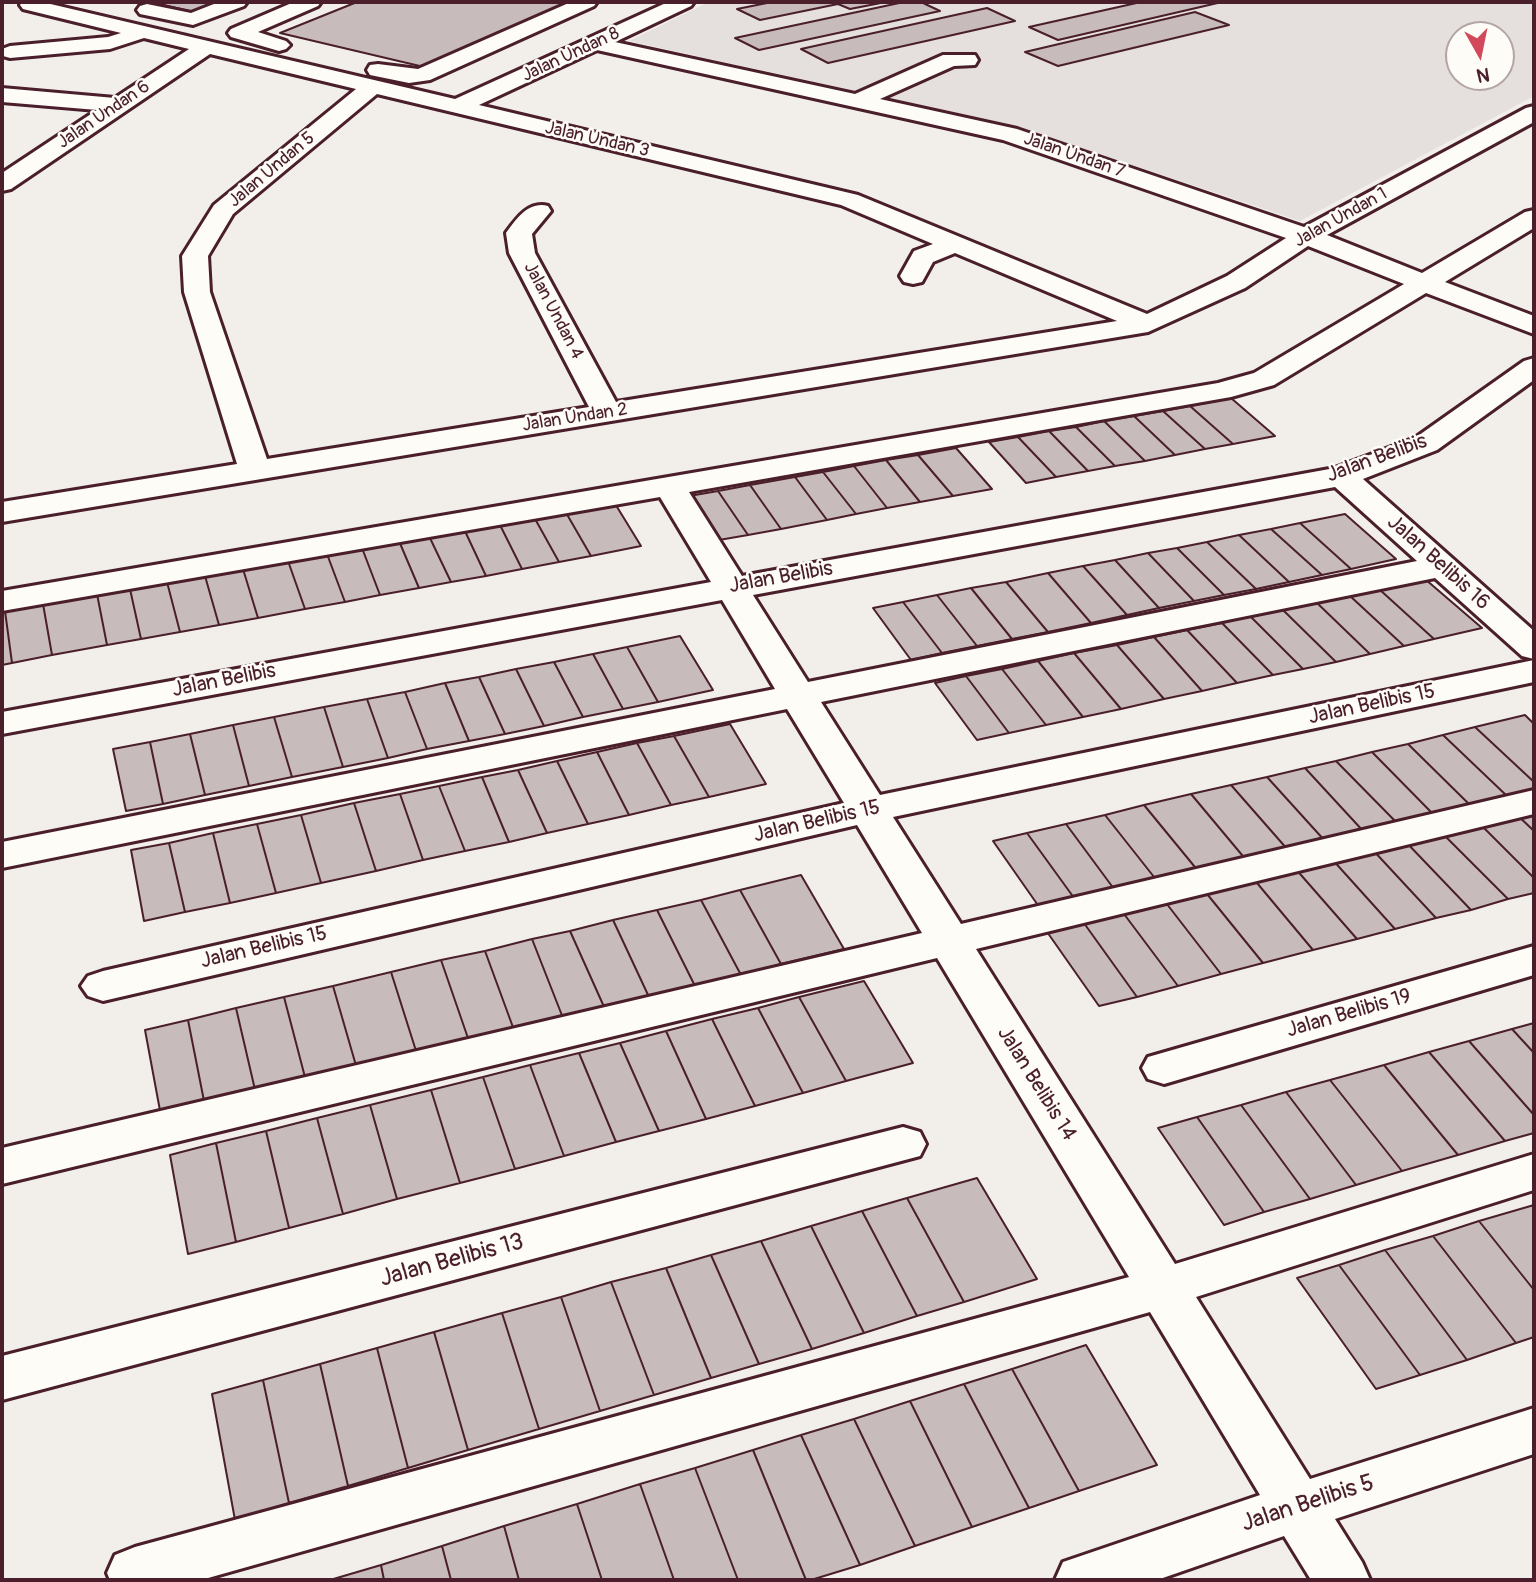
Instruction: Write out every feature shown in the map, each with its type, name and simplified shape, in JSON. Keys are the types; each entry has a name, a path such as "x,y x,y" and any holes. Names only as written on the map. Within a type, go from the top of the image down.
{"street":[{"path":"124,5 187,20 237,2"},
{"path":"311,2 237,33 376,69 416,76 587,2"},
{"path":"635,2 676,6"},
{"name":"Jalan Undan 8","path":"457,107 676,6"},
{"name":"Jalan Undan 3","path":"25,7 145,32 849,200 1148,324"},
{"path":"10,52 110,43 145,32"},
{"name":"Jalan Undan 7","path":"597,44 1009,134 1306,236 1534,326"},
{"name":"Jalan Undan 6","path":"2,184 206,47"},
{"path":"859,100 951,60 967,60"},
{"name":"Jalan Undan 5","path":"255,471 197,292 195,256 223,210 372,87"},
{"path":"2,95 120,105"},
{"name":"Jalan Undan 1","path":"1148,324 1236,282 1306,236 1534,113"},
{"path":"1496,134 1534,143"},
{"name":"Jalan Undan 4","path":"539,211 519,233 522,253 607,413"},
{"path":"2,601 1222,391 1264,379 1534,217"},
{"path":"913,276 923,257 955,244"},
{"name":"Jalan Undan 2","path":"2,512 1148,324"},
{"name":"Jalan Belibis","path":"2,723 1342,476 1426,444 1534,367"},
{"name":"Jalan Belibis 16","path":"1342,476 1534,649"},
{"name":"Jalan Belibis 14","path":"670,487 1342,1580"},
{"path":"2,855 1443,566"},
{"name":"Jalan Belibis 15","path":"103,985 867,810 1534,671"},
{"path":"2,1166 1534,802"},
{"name":"Jalan Belibis 19","path":"1164,1068 1534,960"},
{"name":"Jalan Belibis 13","path":"2,1378 903,1144"},
{"path":"135,1573 1162,1288 1534,1172"},
{"name":"Jalan Belibis 5","path":"1083,1580 1297,1507 1534,1431"}],"shaded area":[{"path":"709,2 1534,2 1534,96 1300,221 1016,126 629,41"}],"building":[{"path":"151,2 227,2 198,13"},
{"path":"357,2 568,2 424,67 280,33"},
{"path":"772,2 886,2 850,9 838,4 760,20 737,9"},
{"path":"904,2 921,2 940,11 759,50 735,38"},
{"path":"1141,2 1222,2 1058,40 1029,27"},
{"path":"987,8 1015,21 828,63 801,49"},
{"path":"1195,12 1229,25 1058,66 1025,52"},
{"path":"1231,398 1275,436 1233,444 1190,406"},
{"path":"1190,406 1233,444 1205,449 1163,411"},
{"path":"1163,411 1205,449 1175,455 1134,416"},
{"path":"1134,416 1175,455 1145,461 1104,421"},
{"path":"1104,421 1145,461 1115,466 1076,427"},
{"path":"1076,427 1115,466 1088,471 1049,431"},
{"path":"1049,431 1088,471 1056,477 1018,437"},
{"path":"1018,437 1056,477 1026,483 989,442"},
{"path":"956,448 992,489 953,496 918,455"},
{"path":"918,455 953,496 920,502 886,460"},
{"path":"886,460 920,502 887,508 854,466"},
{"path":"854,466 887,508 856,514 823,472"},
{"path":"823,472 856,514 827,520 795,477"},
{"path":"795,477 827,520 781,529 750,485"},
{"path":"750,485 781,529 748,535 718,491"},
{"path":"718,491 748,535 719,540 689,496"},
{"path":"614,502 641,546 591,556 565,511"},
{"path":"565,511 591,556 559,562 534,517"},
{"path":"1345,514 1396,559 1351,569 1300,523"},
{"path":"534,517 559,562 522,569 499,523"},
{"path":"499,523 522,569 486,576 464,529"},
{"path":"1300,523 1351,569 1322,575 1271,529"},
{"path":"464,529 486,576 451,582 429,536"},
{"path":"1271,529 1322,575 1289,582 1239,535"},
{"path":"1239,535 1289,582 1256,589 1207,542"},
{"path":"429,536 451,582 419,588 399,541"},
{"path":"399,541 419,588 380,595 362,548"},
{"path":"1207,542 1256,589 1224,595 1177,548"},
{"path":"362,548 380,595 345,602 327,554"},
{"path":"1177,548 1224,595 1194,601 1148,553"},
{"path":"1148,553 1194,601 1159,608 1115,560"},
{"path":"327,554 345,602 305,609 288,561"},
{"path":"1115,560 1159,608 1127,615 1083,566"},
{"path":"288,561 305,609 258,618 243,569"},
{"path":"1083,566 1127,615 1091,623 1048,573"},
{"path":"243,569 258,618 219,625 205,576"},
{"path":"1048,573 1091,623 1048,632 1006,582"},
{"path":"205,576 219,625 180,632 167,582"},
{"path":"1425,579 1482,628 1434,639 1379,589"},
{"path":"167,582 180,632 141,639 130,589"},
{"path":"1006,582 1048,632 1012,639 971,588"},
{"path":"971,588 1012,639 977,646 937,595"},
{"path":"130,589 141,639 107,645 97,594"},
{"path":"1379,589 1434,639 1404,646 1349,595"},
{"path":"97,594 107,645 52,655 43,604"},
{"path":"937,595 977,646 942,653 903,602"},
{"path":"1349,595 1404,646 1370,654 1316,602"},
{"path":"903,602 942,653 911,660 873,608"},
{"path":"1316,602 1370,654 1336,662 1283,610"},
{"path":"43,604 52,655 12,663 5,611"},
{"path":"1283,610 1336,662 1303,669 1250,616"},
{"path":"2,611 5,611 12,663 2,665"},
{"path":"1250,616 1303,669 1273,675 1222,623"},
{"path":"1222,623 1273,675 1237,683 1187,630"},
{"path":"1187,630 1237,683 1202,691 1154,637"},
{"path":"680,636 713,690 658,702 627,647"},
{"path":"1154,637 1202,691 1164,699 1117,645"},
{"path":"1117,645 1164,699 1121,709 1074,653"},
{"path":"627,647 658,702 623,709 593,654"},
{"path":"1074,653 1121,709 1083,717 1038,661"},
{"path":"593,654 623,709 583,717 554,662"},
{"path":"1038,661 1083,717 1046,725 1002,669"},
{"path":"554,662 583,717 544,726 516,669"},
{"path":"516,669 544,726 505,734 479,677"},
{"path":"1002,669 1046,725 1009,733 966,676"},
{"path":"966,676 1009,733 977,740 935,683"},
{"path":"479,677 505,734 469,741 445,683"},
{"path":"445,683 469,741 427,749 405,692"},
{"path":"405,692 427,749 388,758 367,699"},
{"path":"367,699 388,758 343,767 324,707"},
{"path":"324,707 343,767 292,777 274,717"},
{"path":"1525,715 1534,724 1534,782 1475,727"},
{"path":"274,717 292,777 249,786 233,725"},
{"path":"730,724 766,784 709,797 674,736"},
{"path":"233,725 249,786 205,795 190,734"},
{"path":"1475,727 1534,782 1534,790 1507,796 1443,735"},
{"path":"190,734 205,795 163,804 150,742"},
{"path":"1443,735 1507,796 1471,806 1408,744"},
{"path":"674,736 709,797 671,805 637,743"},
{"path":"150,742 163,804 126,811 113,749"},
{"path":"637,743 671,805 629,815 597,752"},
{"path":"1408,744 1471,806 1434,815 1372,752"},
{"path":"597,752 629,815 588,824 557,761"},
{"path":"1372,752 1434,815 1398,824 1336,761"},
{"path":"557,761 588,824 547,833 518,770"},
{"path":"1336,761 1398,824 1364,832 1305,768"},
{"path":"1305,768 1364,832 1325,841 1267,777"},
{"path":"518,770 547,833 509,842 482,777"},
{"path":"482,777 509,842 465,851 439,786"},
{"path":"1267,777 1325,841 1288,850 1231,785"},
{"path":"1231,785 1288,850 1247,861 1191,794"},
{"path":"439,786 465,851 423,860 400,794"},
{"path":"400,794 423,860 376,871 354,803"},
{"path":"1191,794 1247,861 1199,872 1144,805"},
{"path":"354,803 376,871 321,883 301,815"},
{"path":"1144,805 1199,872 1158,882 1105,815"},
{"path":"1534,806 1534,831 1514,812"},
{"path":"1514,812 1534,831 1534,878 1477,821"},
{"path":"301,815 321,883 276,893 257,824"},
{"path":"1105,815 1158,882 1117,893 1066,824"},
{"path":"1477,821 1534,878 1534,893 1508,899 1440,831"},
{"path":"257,824 276,893 230,903 213,833"},
{"path":"1066,824 1117,893 1077,902 1027,833"},
{"path":"1440,831 1508,899 1471,910 1404,840"},
{"path":"213,833 230,903 185,912 169,843"},
{"path":"1027,833 1077,902 1042,911 993,841"},
{"path":"1404,840 1471,910 1436,918 1371,848"},
{"path":"169,843 185,912 144,921 131,850"},
{"path":"1371,848 1436,918 1395,929 1331,858"},
{"path":"1331,858 1395,929 1357,939 1294,867"},
{"path":"1294,867 1357,939 1313,950 1252,877"},
{"path":"801,875 844,949 781,964 740,890"},
{"path":"1252,877 1313,950 1263,963 1203,889"},
{"path":"1203,889 1263,963 1221,974 1163,899"},
{"path":"740,890 781,964 741,975 701,900"},
{"path":"1163,899 1221,974 1178,986 1121,910"},
{"path":"701,900 741,975 695,986 657,910"},
{"path":"657,910 695,986 649,997 613,920"},
{"path":"1121,910 1178,986 1137,997 1081,919"},
{"path":"1081,919 1137,997 1099,1006 1045,929"},
{"path":"613,920 649,997 605,1009 570,931"},
{"path":"570,931 605,1009 563,1018 532,939"},
{"path":"532,939 563,1018 514,1030 485,951"},
{"path":"485,951 514,1030 469,1041 441,960"},
{"path":"441,960 469,1041 417,1054 391,972"},
{"path":"391,972 417,1054 357,1069 333,986"},
{"path":"864,981 913,1063 846,1081 799,997"},
{"path":"333,986 357,1069 306,1081 284,997"},
{"path":"284,997 306,1081 256,1094 236,1008"},
{"path":"799,997 846,1081 803,1093 758,1008"},
{"path":"236,1008 256,1094 205,1106 188,1020"},
{"path":"758,1008 803,1093 755,1106 712,1019"},
{"path":"712,1019 755,1106 706,1119 666,1031"},
{"path":"188,1020 205,1106 161,1116 145,1030"},
{"path":"1534,1023 1534,1053 1512,1029"},
{"path":"1512,1029 1534,1053 1534,1115 1469,1041"},
{"path":"666,1031 706,1119 659,1131 620,1043"},
{"path":"1469,1041 1534,1115 1534,1133 1505,1141 1429,1052"},
{"path":"620,1043 659,1131 616,1142 579,1053"},
{"path":"1429,1052 1505,1141 1458,1155 1384,1065"},
{"path":"579,1053 616,1142 564,1156 530,1065"},
{"path":"530,1065 564,1156 515,1169 483,1077"},
{"path":"1384,1065 1458,1155 1402,1171 1330,1080"},
{"path":"483,1077 515,1169 460,1183 431,1090"},
{"path":"1330,1080 1402,1171 1356,1185 1286,1092"},
{"path":"431,1090 460,1183 397,1199 370,1105"},
{"path":"1286,1092 1356,1185 1310,1199 1241,1105"},
{"path":"370,1105 397,1199 343,1214 317,1118"},
{"path":"1241,1105 1310,1199 1264,1212 1197,1117"},
{"path":"1197,1117 1264,1212 1224,1225 1158,1128"},
{"path":"317,1118 343,1214 289,1228 266,1131"},
{"path":"266,1131 289,1228 236,1242 216,1143"},
{"path":"216,1143 236,1242 188,1254 170,1155"},
{"path":"977,1178 1037,1279 964,1302 907,1198"},
{"path":"907,1198 964,1302 917,1316 862,1211"},
{"path":"1534,1205 1534,1290 1479,1221"},
{"path":"862,1211 917,1316 864,1333 811,1226"},
{"path":"1479,1221 1534,1290 1534,1337 1516,1343 1433,1236"},
{"path":"811,1226 864,1333 812,1349 761,1241"},
{"path":"1433,1236 1516,1343 1467,1360 1385,1250"},
{"path":"761,1241 812,1349 759,1364 711,1255"},
{"path":"1385,1250 1467,1360 1420,1375 1339,1265"},
{"path":"711,1255 759,1364 711,1378 666,1268"},
{"path":"1339,1265 1420,1375 1376,1389 1297,1278"},
{"path":"666,1268 711,1378 654,1395 611,1282"},
{"path":"611,1282 654,1395 600,1411 561,1297"},
{"path":"561,1297 600,1411 539,1429 502,1313"},
{"path":"502,1313 539,1429 468,1450 434,1332"},
{"path":"434,1332 468,1450 408,1468 377,1348"},
{"path":"1086,1345 1157,1465 1079,1491 1012,1369"},
{"path":"377,1348 408,1468 348,1486 320,1364"},
{"path":"320,1364 348,1486 289,1503 263,1380"},
{"path":"1012,1369 1079,1491 1029,1508 964,1384"},
{"path":"263,1380 289,1503 235,1520 212,1394"},
{"path":"964,1384 1029,1508 972,1527 910,1401"},
{"path":"910,1401 972,1527 915,1546 854,1419"},
{"path":"854,1419 915,1546 860,1565 801,1435"},
{"path":"801,1435 860,1565 811,1580 806,1580 753,1450"},
{"path":"753,1450 806,1580 738,1580 695,1468"},
{"path":"695,1468 738,1580 674,1580 640,1484"},
{"path":"640,1484 674,1580 602,1580 577,1504"},
{"path":"577,1504 602,1580 519,1580 504,1526"},
{"path":"504,1526 519,1580 451,1580 442,1546"},
{"path":"442,1546 451,1580 384,1580 381,1565"},
{"path":"381,1565 384,1580 330,1580"}]}
